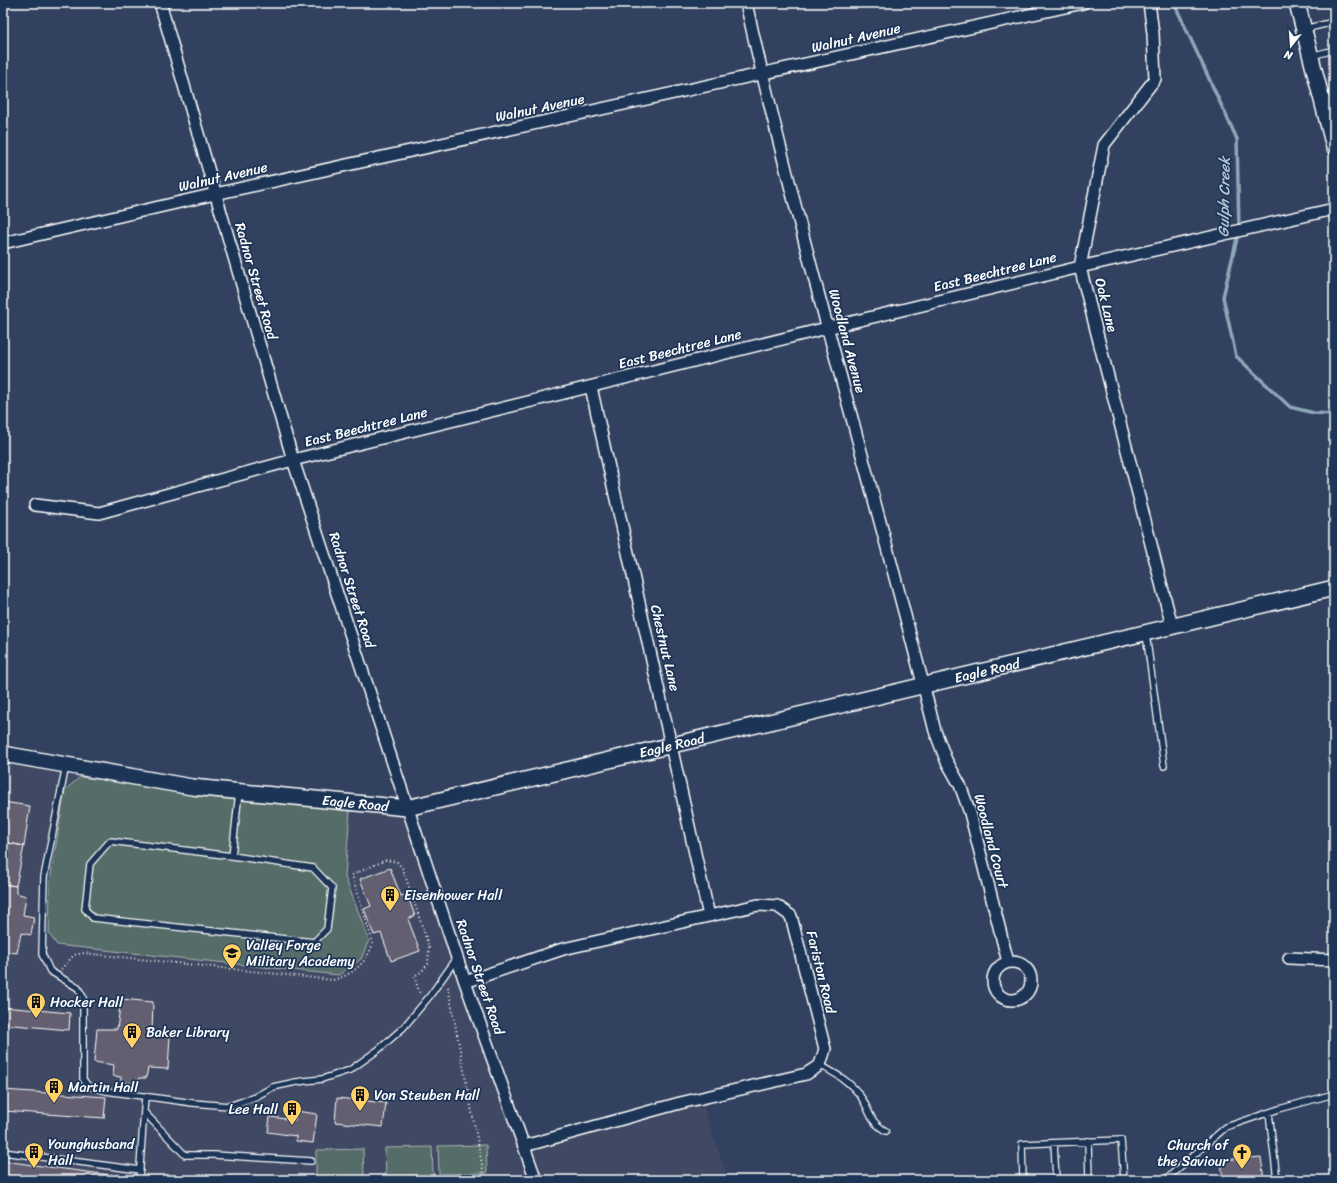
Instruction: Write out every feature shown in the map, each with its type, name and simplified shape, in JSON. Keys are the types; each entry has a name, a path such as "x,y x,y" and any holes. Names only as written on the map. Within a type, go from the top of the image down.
{"street":[{"name":"Radnor Street Road","path":"160,3 293,460 465,982 536,1180"},
{"name":"Woodland Avenue","path":"746,3 762,74 827,328 923,685"},
{"name":"Walnut Avenue","path":"3,243 215,194 1079,3"},
{"name":"Oak Lane","path":"1149,3 1153,33 1155,79 1104,145 1080,267 1172,626"},
{"path":"1297,3 1334,147"},
{"name":"East Beechtree Lane","path":"35,505 99,513 293,460 827,328 1080,267 1334,209"},
{"name":"Chestnut Lane","path":"591,387 709,916"},
{"name":"Eagle Road","path":"3,754 192,788 407,808 1334,588"},
{"name":"Woodland Court","path":"923,685 935,731 946,760 960,785 970,812 1008,962"},
{"name":"Fariston Road","path":"465,982 563,949 709,916 764,905 778,906 791,916 825,1049 820,1065"},
{"path":"1289,958 1334,960"},
{"path":"524,1146 680,1103 806,1074 820,1065"}],"lane":[{"path":"1304,29 1334,22"},
{"path":"1311,56 1334,50"},
{"path":"1146,632 1164,766"},
{"path":"66,765 44,877 42,954 50,971 73,984 83,997 83,1079 88,1086 106,1091 193,1103 229,1106 255,1097 273,1087 296,1082 322,1079 350,1070 378,1050 402,1028 445,975 457,957"},
{"path":"232,856 239,792"},
{"path":"110,841 232,856 313,868 332,888 327,929 314,942 93,918 85,908 90,864 110,841"},
{"path":"820,1065 841,1076 852,1085 862,1098 869,1116 876,1126 886,1131"},
{"path":"1165,1180 1226,1127 1334,1094"},
{"path":"139,1180 145,1096"},
{"path":"144,1112 185,1155 214,1155 311,1161"},
{"path":"1269,1113 1278,1180"},
{"path":"1023,1180 1022,1144 1121,1140 1124,1180"},
{"path":"1088,1141 1089,1180"},
{"path":"1054,1143 1056,1180"},
{"path":"3,1152 140,1170"}],"path":[{"path":"445,975 485,1180"}],"shaded area":[{"name":"Valley Forge Military Academy","path":"3,754 192,787 407,808 524,1146 701,1098 728,1180 3,1180"}],"green space":[{"path":"80,777 350,811 345,877 369,940 361,959 339,975 57,945 49,934 50,881 65,790"},
{"path":"486,1145 487,1173 439,1174 438,1146"},
{"path":"432,1147 433,1175 386,1176 385,1148"},
{"path":"363,1149 364,1177 316,1178 316,1150"}],"building":[{"path":"3,802 30,806 24,846 3,842"},
{"path":"3,842 24,846 16,886 3,884"},
{"name":"Eisenhower Hall","path":"390,868 401,896 407,894 415,916 408,919 420,951 391,961 381,933 374,935 364,909 371,906 360,879"},
{"path":"3,884 16,886 16,893 26,896 23,915 34,917 31,935 21,933 17,953 3,951"},
{"name":"Baker Library","path":"121,999 153,1002 152,1035 170,1036 168,1069 148,1068 146,1078 139,1078 138,1084 121,1082 121,1077 113,1076 114,1065 94,1062 97,1029 117,1029"},
{"name":"Hocker Hall","path":"3,1007 70,1013 69,1030 3,1024"},
{"name":"Martin Hall","path":"3,1090 106,1097 104,1118 3,1111"},
{"name":"Von Steuben Hall","path":"337,1098 386,1103 383,1127 335,1122"},
{"name":"Lee Hall","path":"296,1111 317,1114 313,1143 296,1141 296,1136 268,1132 270,1117 295,1120"},
{"name":"Church of the Saviour","path":"1261,1157 1264,1180 1223,1180 1221,1160"},
{"name":"Younghusband Hall","path":"3,1161 126,1177 126,1180 3,1180"}],"waterway":[{"name":"Gulph Creek","path":"1174,3 1237,139 1239,230 1223,297 1236,356 1290,407 1314,413 1334,414"}],"place":[{"name":"Eisenhower Hall","path":"390,912"},
{"name":"Valley Forge Military Academy","path":"232,970"},
{"name":"Hocker Hall","path":"36,1019"},
{"name":"Baker Library","path":"132,1049"},
{"name":"Martin Hall","path":"54,1104"},
{"name":"Von Steuben Hall","path":"360,1112"},
{"name":"Lee Hall","path":"292,1126"},
{"name":"Younghusband Hall","path":"34,1169"},
{"name":"Church of the Saviour","path":"1242,1170"}]}
